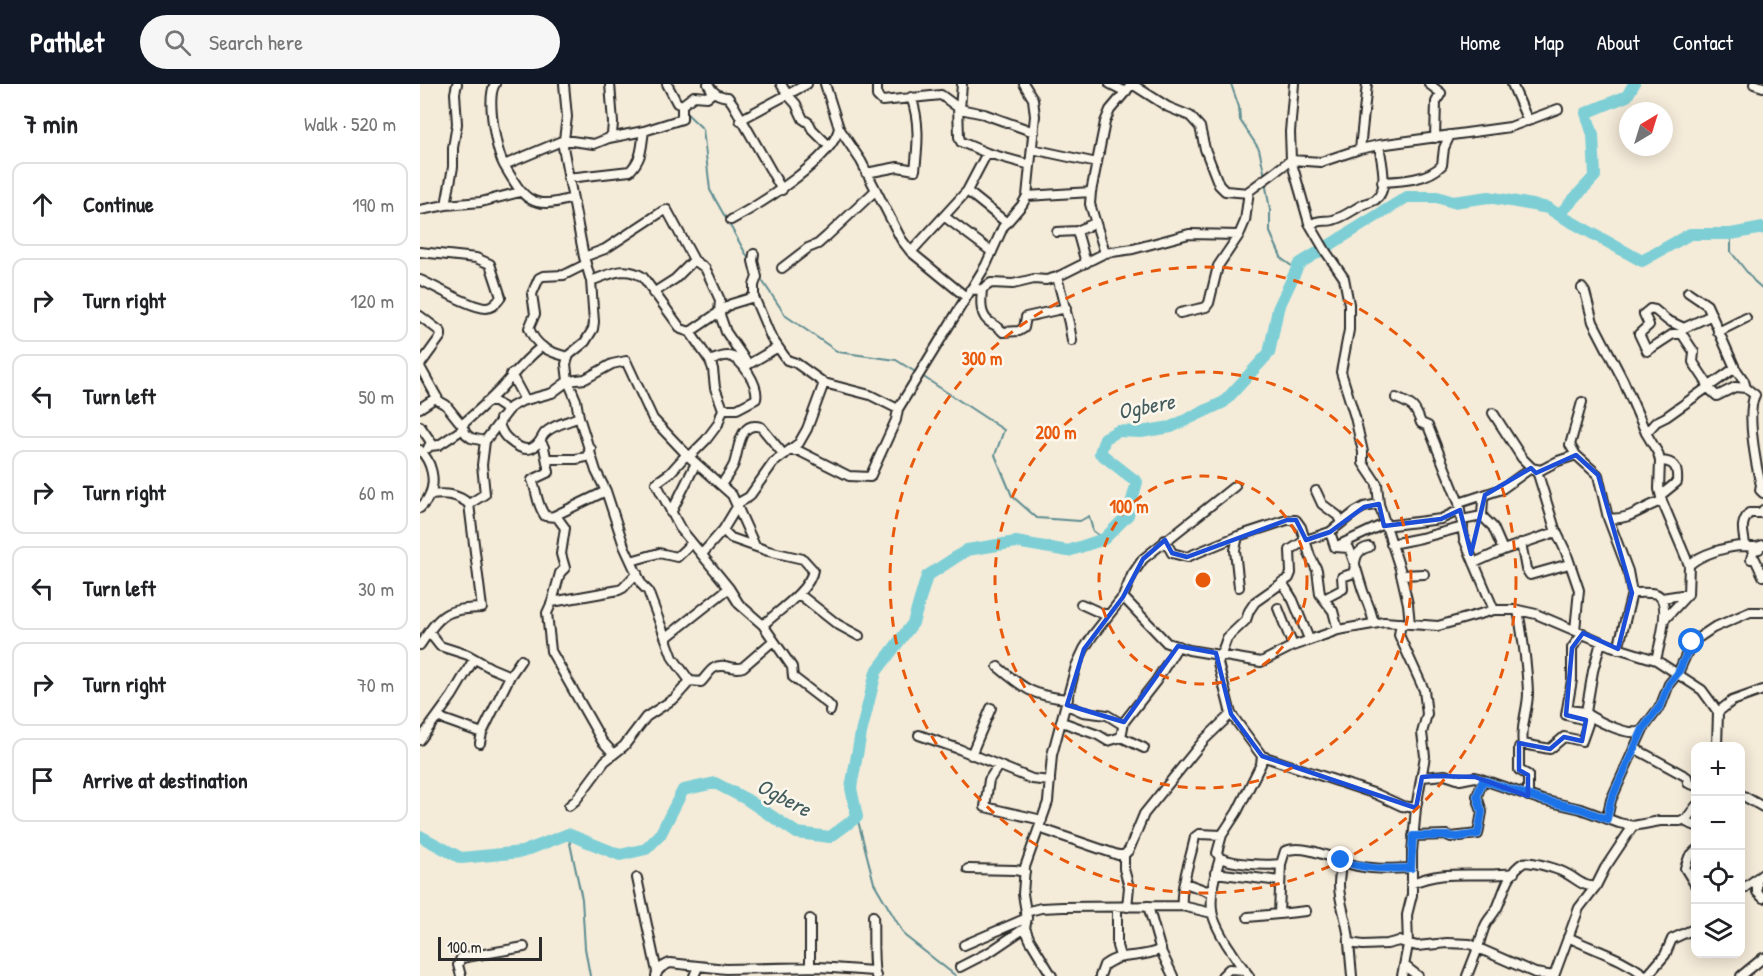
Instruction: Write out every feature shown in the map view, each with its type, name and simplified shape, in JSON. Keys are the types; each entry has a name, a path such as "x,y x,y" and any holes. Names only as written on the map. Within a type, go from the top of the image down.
{"street":[{"path":"446,205 453,167 457,124 456,84"},
{"path":"495,84 491,90 498,153 520,192 534,202 543,204 572,198"},
{"path":"564,84 567,117 563,147 591,281 594,322 593,329 585,342 568,357 566,364 568,381 576,400 596,471 606,491 631,561 642,585 648,591 658,621 667,637 673,658 690,681 700,682 714,668 726,665 739,669 773,641"},
{"path":"609,138 612,134 613,123 610,84"},
{"path":"667,84 677,103 682,105"},
{"path":"708,84 719,96 728,97 782,190"},
{"path":"781,84 796,104 803,119 830,146"},
{"path":"741,120 807,84"},
{"path":"825,84 839,128 876,190 901,239 911,252 968,294"},
{"path":"877,84 877,96 882,101 941,95 959,108 984,114 1034,132"},
{"path":"962,84 959,108 961,142 987,153 1030,165"},
{"path":"788,453 799,451 849,476 870,477 896,420 898,409 968,294 1007,223 1027,196 1034,132 1033,99 1024,84"},
{"path":"1110,84 1126,92"},
{"path":"1105,253 1090,204 1091,192 1105,122 1110,110 1132,84 1167,108 1190,116 1200,127 1205,149 1219,185 1225,191 1249,193"},
{"path":"1294,84 1290,132 1291,160 1310,225 1320,244 1344,278 1349,304 1349,330 1341,372 1355,417 1363,452 1363,463 1377,483 1378,504 1408,604 1405,624 1399,635 1424,690 1427,703 1427,714 1422,733 1425,756 1413,836 1411,868 1413,895 1407,915 1408,945 1402,976"},
{"path":"1360,149 1367,84"},
{"path":"1429,84 1441,95 1436,102 1435,138"},
{"path":"1512,84 1528,121"},
{"path":"1754,84 1763,87"},
{"path":"682,105 694,96 707,97 714,92"},
{"path":"866,173 898,167 915,170 916,110 910,97"},
{"path":"504,165 564,140 594,144 682,119 682,105"},
{"path":"1180,312 1206,307 1209,303 1218,266 1239,235 1245,221 1249,193 1291,160 1321,162 1379,145 1496,130 1558,109"},
{"path":"732,220 782,190 828,151 839,128"},
{"path":"568,178 630,171 639,163 643,151 641,145 644,131"},
{"path":"1382,182 1407,180 1433,172 1442,165 1444,148 1450,135"},
{"path":"1310,225 1321,220 1333,220 1347,215 1361,205 1374,201 1382,190 1383,173 1379,145"},
{"path":"1032,149 1097,163"},
{"path":"911,252 967,191 987,153"},
{"path":"782,268 808,248 818,244 876,190"},
{"path":"967,191 1007,223"},
{"path":"420,210 482,202 520,192"},
{"path":"1027,196 1091,192"},
{"path":"568,357 551,353 541,347 529,327 535,314 532,294 539,278 564,275 667,210 694,260 705,268 720,300 719,312 726,332 755,385 756,399 737,409 723,409"},
{"path":"945,217 992,252"},
{"path":"1057,232 1077,231 1095,223"},
{"path":"1077,231 1086,263"},
{"path":"968,294 991,283 1013,284 1034,279 1046,280 1057,277 1105,253 1133,249 1189,234 1239,235"},
{"path":"420,252 476,258 490,264 501,297 496,304 486,308 467,303 420,279"},
{"path":"754,254 753,261 757,277 754,297 761,316 787,360 796,363 824,382 870,395 898,409"},
{"path":"653,293 675,279 694,260"},
{"path":"591,281 622,270 630,270 643,277 681,329 690,332 710,361 715,388 723,409 718,424 706,440 656,483 664,494 671,513 692,543 729,588 739,604 763,625 792,668 793,677 828,704 831,707 830,711"},
{"path":"1057,277 1072,341"},
{"path":"1582,288 1593,322 1623,380 1646,433 1658,453 1661,498 1689,565 1688,594 1664,620"},
{"path":"982,289 981,306 984,316 988,322 1002,329 1003,332 1019,331 1024,328 1026,317 1066,308"},
{"path":"1688,292 1707,305 1746,387"},
{"path":"690,332 719,312 742,300 754,297"},
{"path":"1712,315 1684,328 1650,309 1644,314 1649,325 1640,334 1647,351 1674,334 1682,333 1694,352 1693,362 1717,396 1735,387 1746,387 1759,394 1752,401 1752,422 1760,490 1763,493"},
{"path":"420,316 441,332 441,336 420,368 437,397 471,438 485,441"},
{"path":"1718,332 1746,318"},
{"path":"420,508 430,495 431,466 429,458 422,452 430,446 439,445 463,427 506,383 511,374 541,347"},
{"path":"746,366 778,347"},
{"path":"710,361 727,356 746,366"},
{"path":"470,504 485,494 482,465 485,441 507,410 525,400 552,393 568,381 585,379 612,364 626,362 653,419 688,456 732,495 755,546"},
{"path":"1646,433 1656,422 1735,368"},
{"path":"511,374 525,400"},
{"path":"702,554 723,530 738,506 749,497 773,463 788,453 807,429 824,382"},
{"path":"420,408 437,397"},
{"path":"1396,398 1412,404 1421,423 1428,426 1459,507 1464,539 1494,610"},
{"path":"486,402 495,402 507,410"},
{"path":"1582,402 1570,444 1576,455 1598,475 1608,518 1628,571 1632,593 1618,649"},
{"path":"1493,413 1531,468 1539,472 1556,532 1566,552 1579,590 1579,632 1572,648 1572,680 1566,715 1586,720 1588,724 1582,741 1564,737 1551,748 1523,744"},
{"path":"500,419 501,429 520,447 530,449 541,442 545,434 579,417"},
{"path":"721,485 733,466 742,433 748,427 755,425 761,427 788,453"},
{"path":"420,426 430,438 430,446"},
{"path":"541,442 549,472 532,480 536,489 537,505 545,516 554,516 606,491"},
{"path":"547,459 586,457 591,449"},
{"path":"1539,472 1558,461 1576,455"},
{"path":"1608,518 1620,520 1661,498 1677,482 1677,468 1669,461 1660,461"},
{"path":"671,513 696,463"},
{"path":"1757,464 1763,472"},
{"path":"1335,547 1384,525 1441,519 1459,507 1502,489 1531,468"},
{"path":"1052,976 1025,928 1023,894 1025,872 1048,802 1052,755 1077,666 1084,649 1123,597 1132,575 1143,559 1235,486"},
{"path":"1316,490 1322,504 1338,516 1341,523"},
{"path":"420,645 446,612 459,608 482,608 470,504 448,493 430,495"},
{"path":"1485,495 1482,516 1493,527 1503,550"},
{"path":"1378,504 1354,512 1330,532 1306,540 1290,550 1291,573 1289,578 1255,602 1246,620 1227,638 1218,663 1231,714 1264,760 1376,794 1402,806 1416,808"},
{"path":"1743,546 1745,543 1743,519 1749,513 1760,513 1763,510"},
{"path":"554,516 565,528 561,554 565,568 560,573 547,613 551,651 602,741 614,754"},
{"path":"1391,544 1463,524 1482,516"},
{"path":"1165,540 1172,553 1187,557 1238,536 1287,520 1296,520 1317,570 1320,594 1333,611 1338,630"},
{"path":"723,530 732,538 803,559 813,570 799,594 763,625"},
{"path":"1330,532 1335,547"},
{"path":"1474,563 1521,543 1556,532"},
{"path":"1238,536 1235,550 1239,587"},
{"path":"631,561 659,553 677,557 692,543"},
{"path":"1521,543 1530,574 1569,564"},
{"path":"1689,565 1703,555 1743,546 1753,548 1763,545"},
{"path":"1763,545 1754,550 1751,559 1755,559 1763,576"},
{"path":"1335,547 1349,548 1371,608 1374,624"},
{"path":"1324,599 1343,589 1342,577 1354,573 1359,552 1369,547"},
{"path":"552,602 619,590 637,573"},
{"path":"1401,575 1424,574"},
{"path":"1282,582 1293,600 1309,639"},
{"path":"667,637 729,588"},
{"path":"1632,593 1654,593 1662,598 1665,606 1656,660"},
{"path":"799,594 837,624 859,636"},
{"path":"1662,598 1688,594"},
{"path":"1123,597 1167,643 1261,662 1309,639 1338,630 1374,624 1438,626 1494,610 1518,610 1536,614 1618,649 1656,660 1678,673 1702,690 1718,712 1717,742"},
{"path":"1081,604 1102,614 1109,614"},
{"path":"1278,608 1293,646"},
{"path":"1518,610 1526,654 1528,695 1521,735 1523,744"},
{"path":"1567,710 1586,712 1610,726 1639,733 1661,705 1669,684 1678,673 1692,642 1699,636 1750,612 1763,612"},
{"path":"429,632 440,646 474,658 510,676"},
{"path":"1586,712 1601,642"},
{"path":"1121,737 1124,722 1156,681 1178,646"},
{"path":"420,740 474,658"},
{"path":"480,742 482,733 510,676 521,660"},
{"path":"998,667 1019,686 1030,692 1068,702 1083,712 1107,715 1120,723 1124,722"},
{"path":"569,806 605,761 624,746 646,717 675,698 690,681"},
{"path":"1718,712 1732,701 1763,690"},
{"path":"971,755 991,708"},
{"path":"998,766 989,780 985,807 1041,824 1118,855 1124,855 1129,850 1144,814 1204,740 1231,714"},
{"path":"437,717 482,733"},
{"path":"1062,722 1108,741 1121,737 1144,748"},
{"path":"1607,819 1611,800 1643,729"},
{"path":"919,735 1032,779 1050,781"},
{"path":"1523,744 1519,747 1519,770 1528,775 1528,795"},
{"path":"1634,748 1687,777 1688,783 1691,784"},
{"path":"1247,973 1231,953 1212,912 1213,888 1215,873 1221,857 1222,835 1237,812 1264,760"},
{"path":"1422,777 1445,775 1460,780 1475,777 1633,826 1660,821 1676,822 1687,818 1691,812"},
{"path":"1413,836 1451,837 1478,834 1482,812 1477,796 1483,780"},
{"path":"1744,796 1763,807"},
{"path":"1687,818 1691,824"},
{"path":"1349,943 1388,944 1399,941 1408,945 1470,944 1535,973 1554,976 1579,908 1596,886 1633,826"},
{"path":"1182,906 1180,893 1185,883 1195,837 1199,834 1222,835"},
{"path":"1279,914 1281,864 1285,851 1294,849 1371,868 1411,868"},
{"path":"1124,855 1124,869 1130,887 1127,906"},
{"path":"1691,855 1685,868 1691,879"},
{"path":"1221,857 1271,865 1281,864"},
{"path":"1341,860 1339,886 1344,920 1349,933 1352,976"},
{"path":"1467,976 1485,926 1498,907 1508,880 1523,863 1529,862 1564,872 1586,885 1596,886"},
{"path":"968,869 1025,872"},
{"path":"1215,873 1280,881"},
{"path":"1411,884 1425,877 1443,874 1474,873 1491,876 1514,873"},
{"path":"1745,887 1760,876"},
{"path":"1760,876 1757,892 1763,898"},
{"path":"637,878 656,974"},
{"path":"1185,883 1207,891 1213,888"},
{"path":"1148,906 1161,949 1173,976"},
{"path":"964,945 1041,908 1182,906 1212,912"},
{"path":"1117,907 1117,946 1120,956"},
{"path":"1248,916 1306,911"},
{"path":"656,974 663,966 670,963 759,973 810,967 875,974 873,916"},
{"path":"810,919 810,967"},
{"path":"960,967 991,951 1025,928"},
{"path":"1568,937 1625,961 1646,976 1665,955 1672,939 1691,930"},
{"path":"461,976 458,965 461,958 524,947"},
{"path":"1100,976 1104,964 1120,956 1137,956 1161,949"},
{"path":"1741,976 1763,958"},
{"path":"1405,966 1418,976"},
{"path":"694,976 698,967"},
{"path":"1222,976 1229,969 1247,973"}],"highlighted area":[{"path":"1576,455 1598,475 1632,593 1618,649 1583,633 1572,648 1566,715 1586,720 1582,741 1564,737 1550,749 1519,743 1519,770 1528,775 1528,796 1475,777 1422,777 1416,808 1262,756 1231,714 1216,653 1178,646 1124,722 1067,705 1084,649 1123,597 1143,559 1165,540 1172,553 1187,557 1287,520 1296,520 1306,540 1330,532 1364,507 1379,504 1384,526 1441,519 1460,510 1471,554 1485,495 1531,468 1536,473"}],"waterway":[{"path":"1231,84 1239,107 1240,120 1259,149 1265,176"},
{"name":"Ogbere","path":"420,836 461,858 522,852 568,834 620,855 646,849 660,835 683,790 715,783 746,799 797,833 830,837 857,817 851,788 861,733 876,672 913,623 927,576 967,550 1016,542 1068,551 1104,539 1128,515 1137,482 1100,453 1105,438 1118,431 1141,432 1171,427 1224,402 1269,353 1278,309 1299,264 1407,197 1437,197 1453,202 1489,197 1548,208 1559,215 1595,176 1593,135 1586,113 1627,96 1634,84"},
{"path":"684,111 703,129 710,190 751,263"},
{"path":"1265,181 1270,210 1270,232 1282,259 1293,267 1299,264"},
{"path":"1559,215 1642,261 1690,234 1731,234 1763,228"},
{"path":"1731,234 1731,252 1763,289"},
{"path":"759,276 786,316 838,352 896,360 917,373"},
{"path":"922,376 1004,430 995,455 1012,496 1037,518 1080,521 1089,516 1093,531 1104,539"},
{"path":"857,817 874,883 905,936 956,976"},
{"path":"568,834 582,899 585,948 590,976"}],"route":[{"path":"1341,860 1371,868 1411,868 1413,836 1457,837 1478,834 1482,812 1477,796 1483,780 1607,819 1611,800 1643,729 1661,705 1671,678 1678,673 1692,642"}]}
